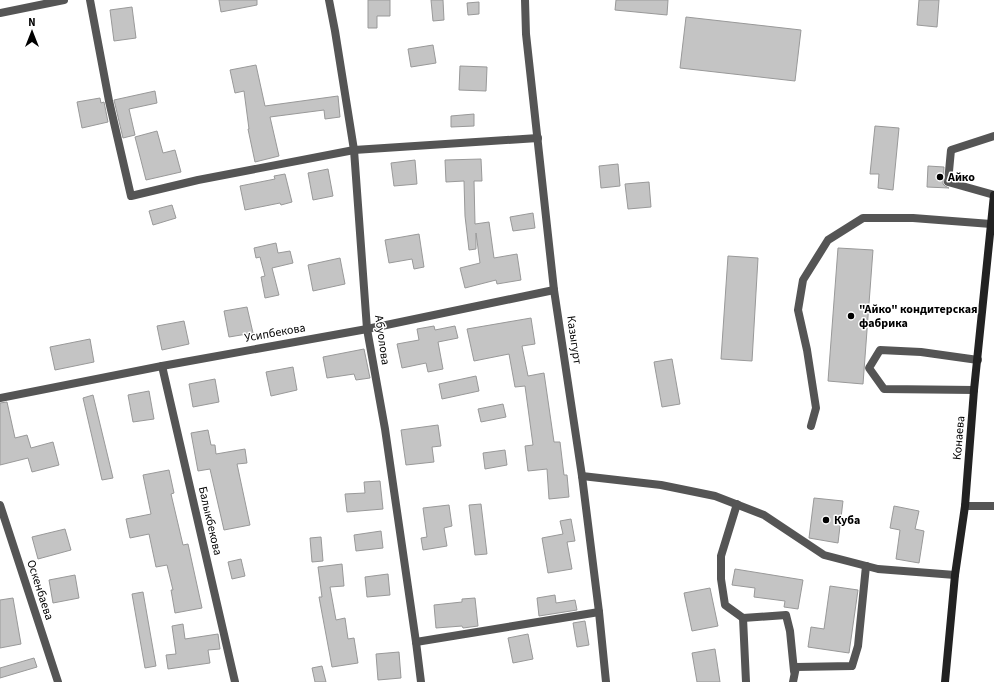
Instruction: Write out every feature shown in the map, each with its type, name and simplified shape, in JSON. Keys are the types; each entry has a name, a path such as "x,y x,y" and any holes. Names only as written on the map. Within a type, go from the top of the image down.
{"main road":[{"name":"Конаева","path":"945,682 955,575 965,506 974,390 994,196"}],"street":[{"path":"0,13 64,0"},
{"path":"90,0 109,101 131,196 198,180 354,150 538,138"},
{"name":"Абуолова","path":"329,0 354,150 367,329 385,429 421,682"},
{"name":"Казыгурт","path":"525,0 526,34 554,290 582,476 606,682"},
{"path":"994,136 951,150 948,182 994,196"},
{"path":"811,426 816,408 807,350 798,310 803,280 828,240 863,218 914,218 991,224"},
{"name":"Усипбекова","path":"0,398 162,366 367,329 554,290"},
{"path":"974,390 884,389 869,368 880,350 921,352 978,360"},
{"name":"Балыкбекова","path":"162,366 235,682"},
{"path":"582,476 661,485 715,496 764,515 824,555 878,569 955,575"},
{"path":"737,504 722,556 722,579 725,605 743,618 786,616 790,631 795,673"},
{"name":"Оскенбаева","path":"0,505 58,682"},
{"path":"965,506 994,506"},
{"path":"793,682 796,667 852,666 858,646 866,566"},
{"path":"416,642 599,612"},
{"path":"743,618 746,682"}],"building":[{"path":"219,0 257,0 257,5 221,12"},
{"path":"368,0 390,0 390,16 377,16 377,28 368,28"},
{"path":"431,0 443,0 444,20 433,21"},
{"path":"616,0 668,0 667,15 615,10"},
{"path":"919,0 939,0 937,27 917,25"},
{"path":"479,2 479,14 468,15 467,3"},
{"path":"132,7 136,38 114,41 110,10"},
{"path":"686,17 801,30 795,81 680,68"},
{"path":"433,45 436,63 411,67 408,49"},
{"path":"256,65 265,106 338,96 340,117 325,119 324,110 270,117 279,156 255,162 248,129 244,91 235,93 230,70"},
{"path":"460,66 487,67 486,91 459,90"},
{"path":"155,91 157,103 129,109 135,135 123,138 114,100"},
{"path":"100,98 101,103 104,102 108,122 82,128 77,102"},
{"path":"474,114 474,126 451,127 451,116"},
{"path":"875,126 899,128 893,190 878,188 879,174 870,174"},
{"path":"157,131 163,153 175,150 181,172 146,180 135,137"},
{"path":"481,159 482,181 474,181 475,224 489,222 494,258 517,254 521,280 497,284 496,280 465,288 460,268 480,263 476,233 476,249 469,250 465,216 464,181 446,182 445,160"},
{"path":"415,160 417,184 394,186 391,163"},
{"path":"618,164 620,186 601,188 599,166"},
{"name":"Айко","path":"928,166 944,167 943,184 949,188 927,187"},
{"path":"328,169 333,196 313,200 308,173"},
{"path":"285,174 292,202 245,210 240,186 275,179 274,176"},
{"path":"649,182 651,207 628,209 625,184"},
{"path":"172,205 176,218 153,225 149,211"},
{"path":"533,213 535,228 513,231 510,217"},
{"path":"419,234 424,267 414,269 412,259 389,263 385,240"},
{"path":"276,243 278,253 290,251 293,263 272,268 279,295 265,298 261,277 265,276 260,257 256,258 254,248"},
{"name":"\"Айко\" кондитерская фабрика","path":"838,248 873,250 863,384 828,381"},
{"path":"728,256 758,258 752,361 721,359"},
{"path":"340,258 345,284 313,291 308,265"},
{"path":"247,307 253,333 229,337 224,311"},
{"path":"531,318 535,344 522,346 528,376 544,373 554,442 560,442 564,475 567,475 569,497 549,499 547,469 528,471 525,446 533,445 525,386 515,387 509,354 474,361 467,329"},
{"path":"184,321 189,344 162,350 157,326"},
{"path":"434,326 435,330 455,326 458,338 438,342 443,369 428,372 426,363 402,368 397,344 419,340 417,329"},
{"path":"90,339 94,362 55,370 50,347"},
{"path":"364,349 370,378 356,380 354,374 327,378 323,357"},
{"path":"672,359 680,404 662,407 654,362"},
{"path":"293,367 297,390 271,396 266,372"},
{"path":"476,376 479,391 442,399 439,384"},
{"path":"215,379 219,402 193,407 189,384"},
{"path":"149,391 154,419 133,422 128,395"},
{"path":"93,395 113,478 102,480 83,398"},
{"path":"7,402 15,438 27,435 31,448 53,442 59,465 32,472 28,458 0,465 0,403"},
{"path":"503,404 506,417 481,422 478,409"},
{"path":"438,425 441,446 432,447 434,462 406,465 401,430"},
{"path":"208,430 211,445 215,445 216,454 245,449 247,463 237,464 250,525 224,530 210,469 198,471 191,433"},
{"path":"505,450 507,465 485,469 483,453"},
{"path":"169,470 174,493 171,494 183,545 188,544 202,608 175,613 171,590 173,590 167,565 156,567 149,534 130,538 126,519 151,514 143,475"},
{"path":"380,481 383,509 347,512 345,494 365,493 364,482"},
{"name":"Куба","path":"814,498 843,501 838,543 809,538"},
{"path":"481,504 487,554 475,555 469,505"},
{"path":"449,505 452,526 444,528 447,546 423,550 421,538 427,537 423,508"},
{"path":"894,506 919,511 915,529 924,531 919,563 896,559 900,530 890,528"},
{"path":"571,519 575,541 567,542 572,569 548,573 542,538 563,534 560,521"},
{"path":"65,529 71,550 38,559 32,537"},
{"path":"381,531 383,548 356,551 354,535"},
{"path":"321,537 323,561 312,562 310,538"},
{"path":"241,559 245,576 232,579 228,562"},
{"path":"342,564 344,586 330,587 336,620 345,618 348,639 354,638 358,663 332,667 319,597 322,597 318,567"},
{"path":"735,569 803,580 798,609 784,607 785,601 754,597 755,588 732,585"},
{"path":"388,574 390,595 367,597 365,577"},
{"path":"75,575 79,598 53,603 49,580"},
{"path":"830,586 858,590 849,653 808,647 811,627 824,629"},
{"path":"710,588 718,626 692,631 684,593"},
{"path":"143,592 156,666 145,668 132,594"},
{"path":"555,595 556,603 575,600 577,610 539,616 537,598"},
{"path":"13,598 21,644 0,648 0,600"},
{"path":"475,598 478,626 463,628 462,626 436,628 434,605 462,602 462,599"},
{"path":"585,621 589,645 577,647 573,623"},
{"path":"183,624 185,639 218,634 220,649 208,650 210,663 168,669 166,655 176,654 172,626"},
{"path":"528,634 533,659 513,663 508,638"},
{"path":"715,649 720,682 697,682 692,653"},
{"path":"399,652 401,678 378,680 376,654"},
{"path":"34,658 37,667 0,678 0,668"},
{"path":"322,666 326,682 315,682 312,668"}],"place":[{"name":"Айко","path":"940,177"},
{"name":"\"Айко\" кондитерская фабрика","path":"851,316"},
{"name":"Куба","path":"826,520"}]}
